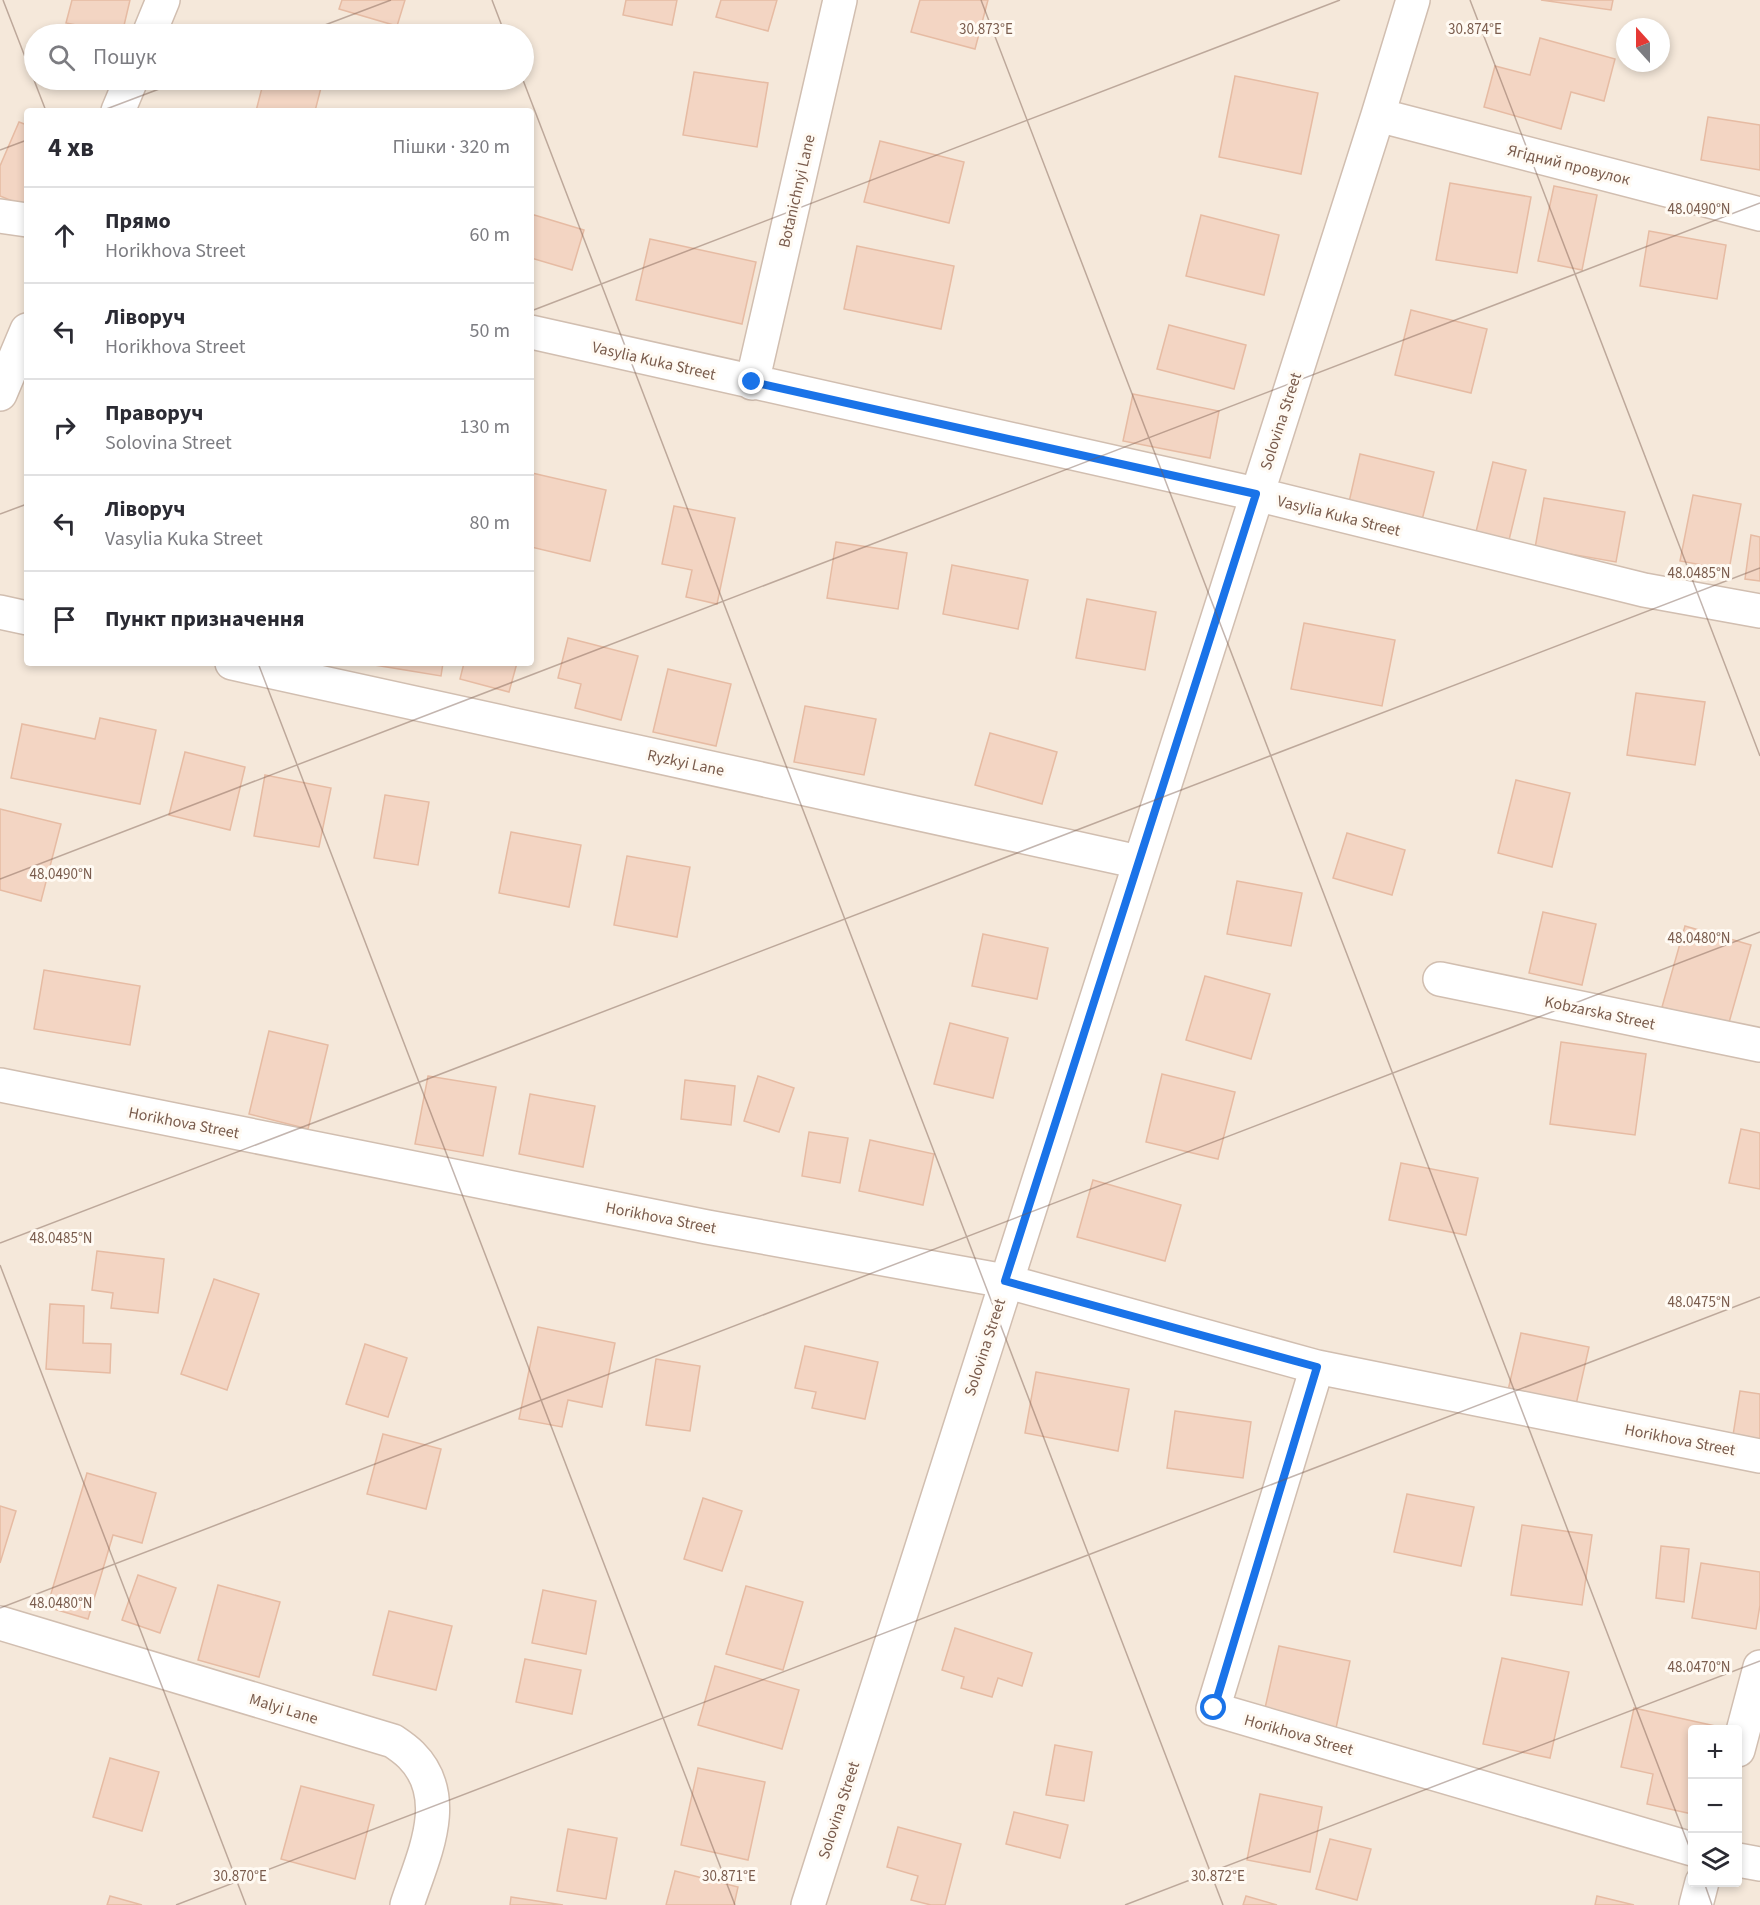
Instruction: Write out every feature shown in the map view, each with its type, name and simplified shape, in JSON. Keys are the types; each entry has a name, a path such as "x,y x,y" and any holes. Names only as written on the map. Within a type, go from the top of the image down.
{"street":[{"path":"153,24 163,0"},
{"name":"Botanichnyi Lane","path":"752,382 840,0"},
{"name":"Solovina Street","path":"808,1905 1413,0"},
{"path":"119,108 127,90"},
{"name":"Ягідний провулок","path":"1378,115 1760,213"},
{"path":"0,216 24,220"},
{"name":"Vasylia Kuka Street","path":"534,333 1256,494 1644,590 1760,611"},
{"path":"0,394 24,337"},
{"path":"0,612 24,617"},
{"name":"Ryzkyi Lane","path":"246,666 1139,862"},
{"name":"Kobzarska Street","path":"1440,979 1760,1045"},
{"name":"Horikhova Street","path":"0,1085 695,1224 1005,1281 1317,1367 1760,1456"},
{"name":"Horikhova Street","path":"1317,1367 1214,1708 1688,1848"},
{"name":"Malyi Lane","path":"0,1623 393,1741 412,1756 428,1780 434,1806 432,1826 407,1905"},
{"path":"1742,1732 1760,1667"},
{"path":"1742,1861 1760,1864"},
{"path":"1696,1905 1701,1887"}],"shaded area":[{"path":"0,0 1760,0 1760,1905 0,1905"}],"building":[{"path":"72,0 130,0 124,24 66,23"},
{"path":"342,0 405,0 398,24 390,24 339,9"},
{"path":"626,0 677,0 672,25 623,15"},
{"path":"721,0 777,0 768,31 716,17"},
{"path":"920,0 988,0 975,49 911,32"},
{"path":"1541,0 1613,0 1611,10"},
{"path":"1540,38 1615,59 1604,101 1571,92 1561,129 1484,107 1495,66 1530,75"},
{"path":"694,72 768,83 757,147 683,135"},
{"path":"1235,76 1318,93 1301,174 1219,157"},
{"path":"261,90 320,90 316,108 257,108"},
{"path":"1708,117 1760,125 1760,170 1701,160"},
{"path":"19,122 24,124 24,206 0,196 0,166"},
{"path":"880,141 964,162 949,223 864,202"},
{"path":"1450,183 1531,197 1517,273 1436,260"},
{"path":"1554,186 1597,195 1582,270 1538,261"},
{"path":"534,215 584,230 572,270 534,259"},
{"path":"1201,215 1279,235 1264,295 1186,276"},
{"path":"1649,231 1726,245 1717,299 1640,286"},
{"path":"650,239 756,262 742,324 636,300"},
{"path":"857,246 954,266 941,329 844,309"},
{"path":"1411,310 1487,329 1471,393 1395,375"},
{"path":"1169,325 1246,345 1234,389 1157,369"},
{"path":"1133,394 1219,411 1210,458 1123,441"},
{"path":"1360,454 1434,472 1422,520 1349,502"},
{"path":"1493,462 1526,470 1509,540 1476,532"},
{"path":"534,473 606,490 590,561 534,548"},
{"path":"1693,495 1741,504 1729,570 1680,561"},
{"path":"1544,498 1625,512 1616,562 1535,548"},
{"path":"674,506 735,518 717,604 686,597 692,570 662,564"},
{"path":"1751,535 1760,537 1760,581 1745,579"},
{"path":"836,542 907,553 898,609 827,598"},
{"path":"952,565 1028,580 1018,629 943,614"},
{"path":"1087,599 1156,612 1145,670 1076,658"},
{"path":"1304,623 1395,640 1382,706 1291,689"},
{"path":"568,638 638,656 621,720 575,708 581,684 558,678"},
{"path":"381,666 443,666 441,676"},
{"path":"463,666 516,666 509,692 460,679"},
{"path":"668,669 731,684 716,746 653,732"},
{"path":"1636,693 1705,702 1695,765 1627,755"},
{"path":"805,706 876,719 864,775 794,762"},
{"path":"100,718 156,730 140,804 11,778 22,724 95,739"},
{"path":"990,733 1057,752 1042,804 975,785"},
{"path":"185,752 245,767 230,830 169,815"},
{"path":"265,775 331,788 319,847 254,836"},
{"path":"1516,780 1570,793 1552,867 1498,853"},
{"path":"385,795 429,802 418,865 374,858"},
{"path":"0,809 61,824 41,901 0,890"},
{"path":"511,832 581,845 569,907 499,893"},
{"path":"1347,833 1405,850 1392,895 1333,878"},
{"path":"627,856 690,867 677,937 614,925"},
{"path":"1237,881 1302,893 1291,946 1227,934"},
{"path":"1543,912 1596,924 1582,985 1529,973"},
{"path":"1685,926 1751,945 1728,1026 1662,1007"},
{"path":"983,934 1048,948 1037,999 972,986"},
{"path":"44,970 140,986 130,1045 34,1029"},
{"path":"1205,976 1270,994 1251,1059 1186,1040"},
{"path":"950,1023 1008,1038 993,1098 934,1084"},
{"path":"269,1031 328,1045 308,1129 249,1114"},
{"path":"1561,1042 1646,1054 1635,1135 1550,1124"},
{"path":"1162,1074 1235,1092 1218,1159 1146,1142"},
{"path":"428,1076 496,1087 483,1156 415,1144"},
{"path":"758,1076 794,1088 779,1132 744,1121"},
{"path":"685,1080 735,1086 731,1125 681,1119"},
{"path":"530,1094 595,1106 583,1167 519,1154"},
{"path":"1741,1129 1760,1133 1760,1189 1729,1183"},
{"path":"809,1132 848,1138 840,1183 802,1176"},
{"path":"870,1140 934,1154 923,1205 859,1191"},
{"path":"1401,1163 1478,1178 1466,1235 1389,1220"},
{"path":"1093,1180 1181,1205 1165,1261 1077,1237"},
{"path":"97,1251 164,1259 158,1313 111,1308 113,1293 92,1290"},
{"path":"214,1279 259,1294 227,1390 181,1374"},
{"path":"50,1304 84,1306 83,1343 111,1344 110,1373 46,1369"},
{"path":"538,1327 615,1343 602,1407 568,1400 562,1427 519,1419"},
{"path":"1521,1333 1589,1347 1575,1409 1507,1395"},
{"path":"365,1344 407,1358 388,1417 346,1404"},
{"path":"805,1346 878,1362 865,1419 812,1408 816,1392 795,1388"},
{"path":"656,1359 700,1366 690,1431 646,1425"},
{"path":"1036,1372 1129,1389 1118,1451 1025,1433"},
{"path":"1740,1391 1760,1394 1760,1452 1731,1448"},
{"path":"1175,1411 1251,1422 1243,1478 1167,1468"},
{"path":"383,1434 441,1449 426,1509 367,1494"},
{"path":"87,1473 156,1493 142,1543 113,1535 88,1619 47,1607"},
{"path":"1407,1494 1474,1507 1461,1566 1394,1552"},
{"path":"703,1498 742,1511 722,1571 684,1559"},
{"path":"0,1506 16,1511 0,1563"},
{"path":"1522,1525 1592,1535 1582,1605 1511,1595"},
{"path":"1661,1546 1689,1549 1684,1602 1656,1598"},
{"path":"1701,1563 1760,1572 1760,1605 1756,1629 1692,1618"},
{"path":"138,1575 176,1588 160,1633 122,1620"},
{"path":"218,1585 280,1602 259,1677 198,1660"},
{"path":"746,1586 803,1602 783,1670 726,1654"},
{"path":"543,1590 596,1601 586,1654 532,1643"},
{"path":"389,1611 452,1626 436,1690 373,1675"},
{"path":"955,1628 1032,1653 1022,1686 998,1678 992,1697 961,1688 964,1677 942,1670"},
{"path":"1279,1646 1350,1661 1335,1733 1263,1717"},
{"path":"1502,1658 1569,1672 1550,1758 1483,1744"},
{"path":"525,1659 581,1670 572,1714 516,1702"},
{"path":"715,1666 799,1690 782,1749 698,1725"},
{"path":"1634,1708 1711,1725 1688,1725 1688,1813 1647,1804 1653,1774 1621,1767"},
{"path":"1055,1745 1092,1752 1084,1801 1046,1795"},
{"path":"110,1758 159,1772 142,1831 93,1817"},
{"path":"698,1768 765,1782 748,1860 681,1845"},
{"path":"301,1786 374,1805 355,1879 281,1859"},
{"path":"1260,1794 1322,1807 1310,1872 1247,1860"},
{"path":"1014,1812 1068,1825 1060,1858 1006,1844"},
{"path":"898,1827 961,1844 945,1905 931,1905 911,1900 918,1876 887,1867"},
{"path":"568,1829 617,1838 606,1899 557,1891"},
{"path":"1330,1839 1371,1849 1357,1900 1316,1889"},
{"path":"675,1871 738,1887 734,1905 666,1905"},
{"path":"110,1896 142,1905 107,1905"},
{"path":"1246,1896 1277,1905 1243,1905"},
{"path":"1597,1896 1634,1905 1595,1905"},
{"path":"511,1897 563,1905 510,1905"}],"route":[{"path":"752,382 1256,494 1005,1281 1317,1367 1214,1708"}]}
